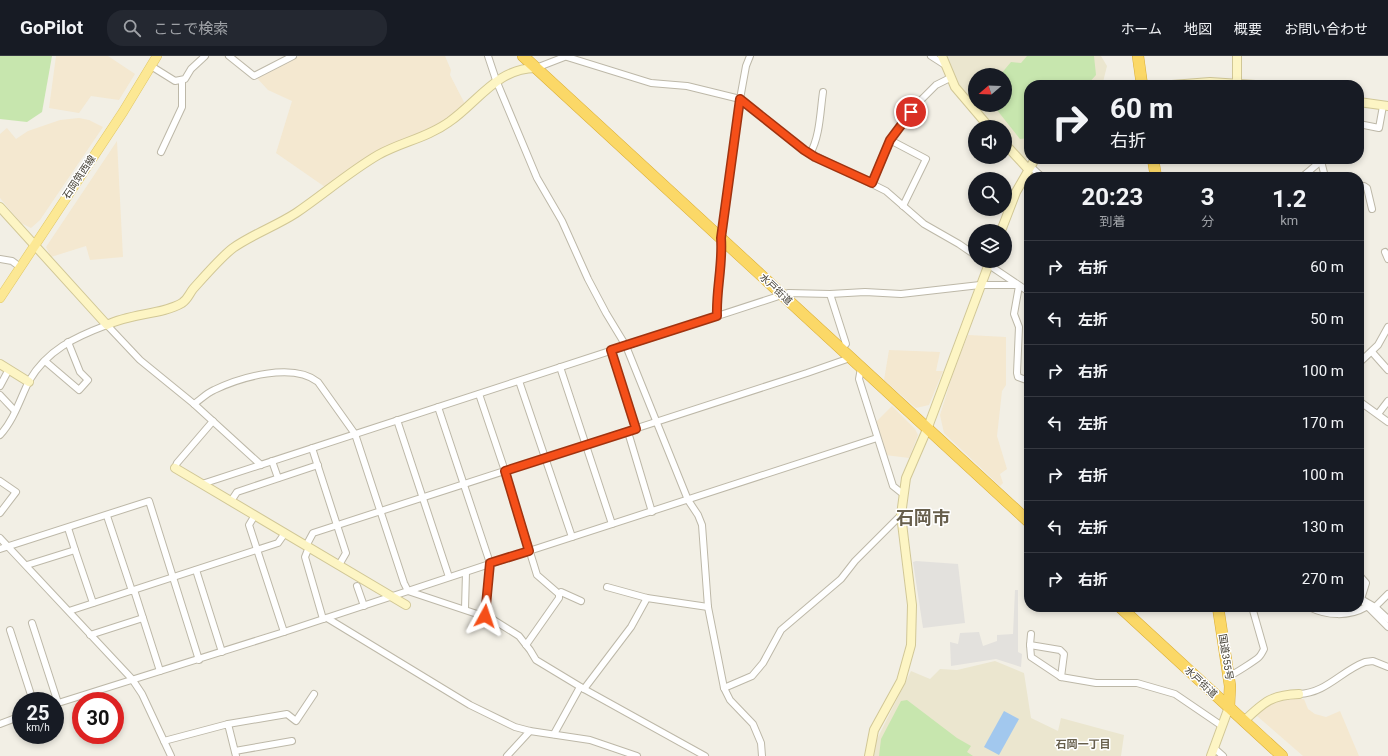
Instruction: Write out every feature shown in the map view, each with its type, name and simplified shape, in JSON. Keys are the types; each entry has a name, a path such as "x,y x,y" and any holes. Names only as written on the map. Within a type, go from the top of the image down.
{"highway":[{"name":"水戸街道","path":"523,56 1024,517"},
{"path":"1138,56 1141,80"},
{"name":"水戸街道","path":"1125,612 1282,756"},
{"name":"国道355号","path":"1219,612 1229,676 1229,707"}],"main road":[{"name":"石岡筑西線","path":"0,298 157,56"}],"street":[{"path":"151,66 175,81 182,80 185,79 191,69 205,56"},
{"path":"229,56 254,76 293,56"},
{"path":"488,56 496,80 538,178 562,221 588,278 609,319 626,346 688,500 698,515 702,525 708,607 724,688 730,700 753,724 761,744 762,756"},
{"path":"0,435 8,426 29,382 40,365 73,338 125,317 164,310 180,304 186,300 193,290 235,247 297,212 378,155 420,138 441,127 462,112 496,80 504,75 528,68 536,68 567,56 650,83 687,86 740,99 810,154 872,183 892,195 927,226 968,250"},
{"path":"717,316 716,293 722,258 721,238 740,99 746,66 750,56"},
{"path":"930,56 945,65"},
{"path":"942,56 950,78 960,94 983,120"},
{"path":"1237,56 1237,80"},
{"path":"872,183 890,140 921,100 936,85 950,78"},
{"path":"161,152 182,107 182,80"},
{"path":"810,154 815,145 823,92"},
{"path":"1364,103 1386,106 1379,128 1364,125"},
{"path":"890,140 926,159 903,206"},
{"path":"1012,150 1024,159"},
{"path":"1308,172 1317,164"},
{"path":"1004,224 1016,192 1024,178"},
{"path":"1364,186 1367,188 1372,208"},
{"path":"0,207 140,360 194,404 261,465"},
{"path":"1385,252 1388,258"},
{"path":"0,259 12,261 20,267"},
{"path":"869,756 874,730 901,681 911,644 912,605 901,515 903,494 909,471 928,428 985,268"},
{"path":"995,268 1024,289"},
{"path":"202,484 782,295 797,292 830,294 865,292 901,294 980,286 1018,286"},
{"path":"1018,286 1014,314 1020,327 1017,373 1018,378 1024,380"},
{"path":"830,294 846,344 840,349"},
{"path":"1364,359 1372,352 1388,327"},
{"path":"45,361 79,390 88,380 80,372 68,342"},
{"path":"611,350 636,429"},
{"path":"1372,352 1388,370"},
{"path":"633,755 590,740 530,732 515,728 470,705 325,619 305,557 313,533 545,457 628,432 850,358"},
{"path":"0,364 29,382"},
{"path":"560,367 587,444 612,524"},
{"path":"861,368 859,379 893,486 903,494"},
{"path":"0,386 8,371"},
{"path":"194,404 215,390 268,372 302,374 311,377 318,382 355,434 380,512 408,591"},
{"path":"519,381 572,537"},
{"path":"479,394 505,471 537,575 559,594 561,592 581,601"},
{"path":"0,395 15,411"},
{"path":"1378,414 1388,401"},
{"path":"1364,404 1388,422"},
{"path":"438,407 490,563 485,616"},
{"path":"397,420 449,577"},
{"path":"213,421 177,463 175,468 406,605"},
{"path":"628,432 652,512"},
{"path":"64,702 132,679 199,660 392,597 490,563 652,512 877,438"},
{"path":"312,448 346,553 339,565"},
{"path":"272,461 278,478"},
{"path":"231,501 237,492 318,464"},
{"path":"0,481 16,492 0,513"},
{"path":"0,549 107,516 149,501 199,660"},
{"path":"255,515 249,525 284,632"},
{"path":"724,688 752,676 763,663 781,630 841,579 855,561 901,515"},
{"path":"107,516 160,671"},
{"path":"68,528 92,603"},
{"path":"69,611 278,543 285,533"},
{"path":"0,538 27,565 132,679 142,694 171,756"},
{"path":"27,565 75,550"},
{"path":"196,570 222,652"},
{"path":"465,609 466,572"},
{"path":"358,586 364,606"},
{"path":"607,587 647,598 708,607"},
{"path":"408,591 485,616 519,636 536,660 582,688 705,756"},
{"path":"526,645 558,598 559,594"},
{"path":"1374,606 1388,594"},
{"path":"554,734 582,688 631,627 647,598"},
{"path":"1364,600 1374,606 1388,619"},
{"path":"1364,604 1388,627"},
{"path":"1229,676 1259,657 1264,649 1253,612"},
{"path":"1321,612 1347,614 1358,612"},
{"path":"90,635 143,618"},
{"path":"32,623 53,692"},
{"path":"10,630 30,692"},
{"path":"1031,634 1031,657 1061,677 1096,683 1137,683 1175,694 1222,726"},
{"path":"1030,645 1060,650 1064,654 1061,677"},
{"path":"1244,721 1266,701 1284,695 1307,694 1322,688 1365,662 1373,661 1388,667"},
{"path":"164,741 228,724 287,714 296,720 314,694"},
{"path":"1211,756 1229,707"},
{"path":"0,724 12,719"},
{"path":"228,724 235,753 292,742"},
{"path":"507,756 530,732"},
{"path":"1214,748 1223,756"}],"shaded area":[{"path":"56,56 108,56 135,74 119,100 91,96 79,113 49,108"},
{"path":"299,56 445,56 451,70 450,75 465,104 452,116 428,131 380,152 325,187 276,153 292,101 268,90 257,78"},
{"path":"943,56 1101,56 1107,66 1104,80 1024,80 1024,159 1012,146 1012,120 987,120 981,112 1012,112 1012,68 968,68 968,98 959,89"},
{"path":"79,118 89,120 103,127 40,220 31,228 21,223 0,198 0,134 7,128 16,139 28,131 60,120"},
{"path":"117,141 123,257 90,260 86,246 51,257 46,247"},
{"path":"968,335 1006,337 1006,385 1002,391 997,436 1007,469 1000,474 1003,483 1000,486 944,433 940,415 955,367"},
{"path":"889,350 940,352 936,371 943,371 929,405 916,408 884,380"},
{"path":"892,406 915,429 918,435 909,458 885,455 875,423"},
{"path":"913,562 958,564 965,623 923,628"},
{"path":"1015,590 1018,590 1018,652 1022,654 1021,667 996,659 951,666 950,642 958,644 960,633 979,632 983,646 997,641 997,635 1013,634"},
{"path":"995,661 1024,673 1031,718 1058,731 1061,718 1124,735 1121,756 874,756 876,741 911,671 930,679 940,669 957,670"},
{"path":"1293,699 1304,699 1308,709 1315,714 1326,717 1340,711 1359,756 1303,756 1257,716 1271,703"}],"green space":[{"path":"0,56 52,56 42,112 27,122 0,119"},
{"path":"1027,56 1094,56 1096,75 1092,80 1024,80 1024,139 1020,139 1012,129 1012,120 1005,120 999,112 1012,112 1012,68 1006,68 1011,62 1021,63"},
{"path":"907,700 957,738 971,746 967,752 973,756 879,756 881,739 901,701"}],"water":[{"path":"1004,711 1019,719 999,755 984,747"}],"district":[{"name":"石岡市","path":"923,517"},
{"name":"石岡一丁目","path":"1083,744"}],"route":[{"path":"485,616 490,563 529,551 505,471 636,429 611,350 717,316 716,293 722,258 721,238 740,99 804,150 815,157 872,183 890,140 911,112"}]}
